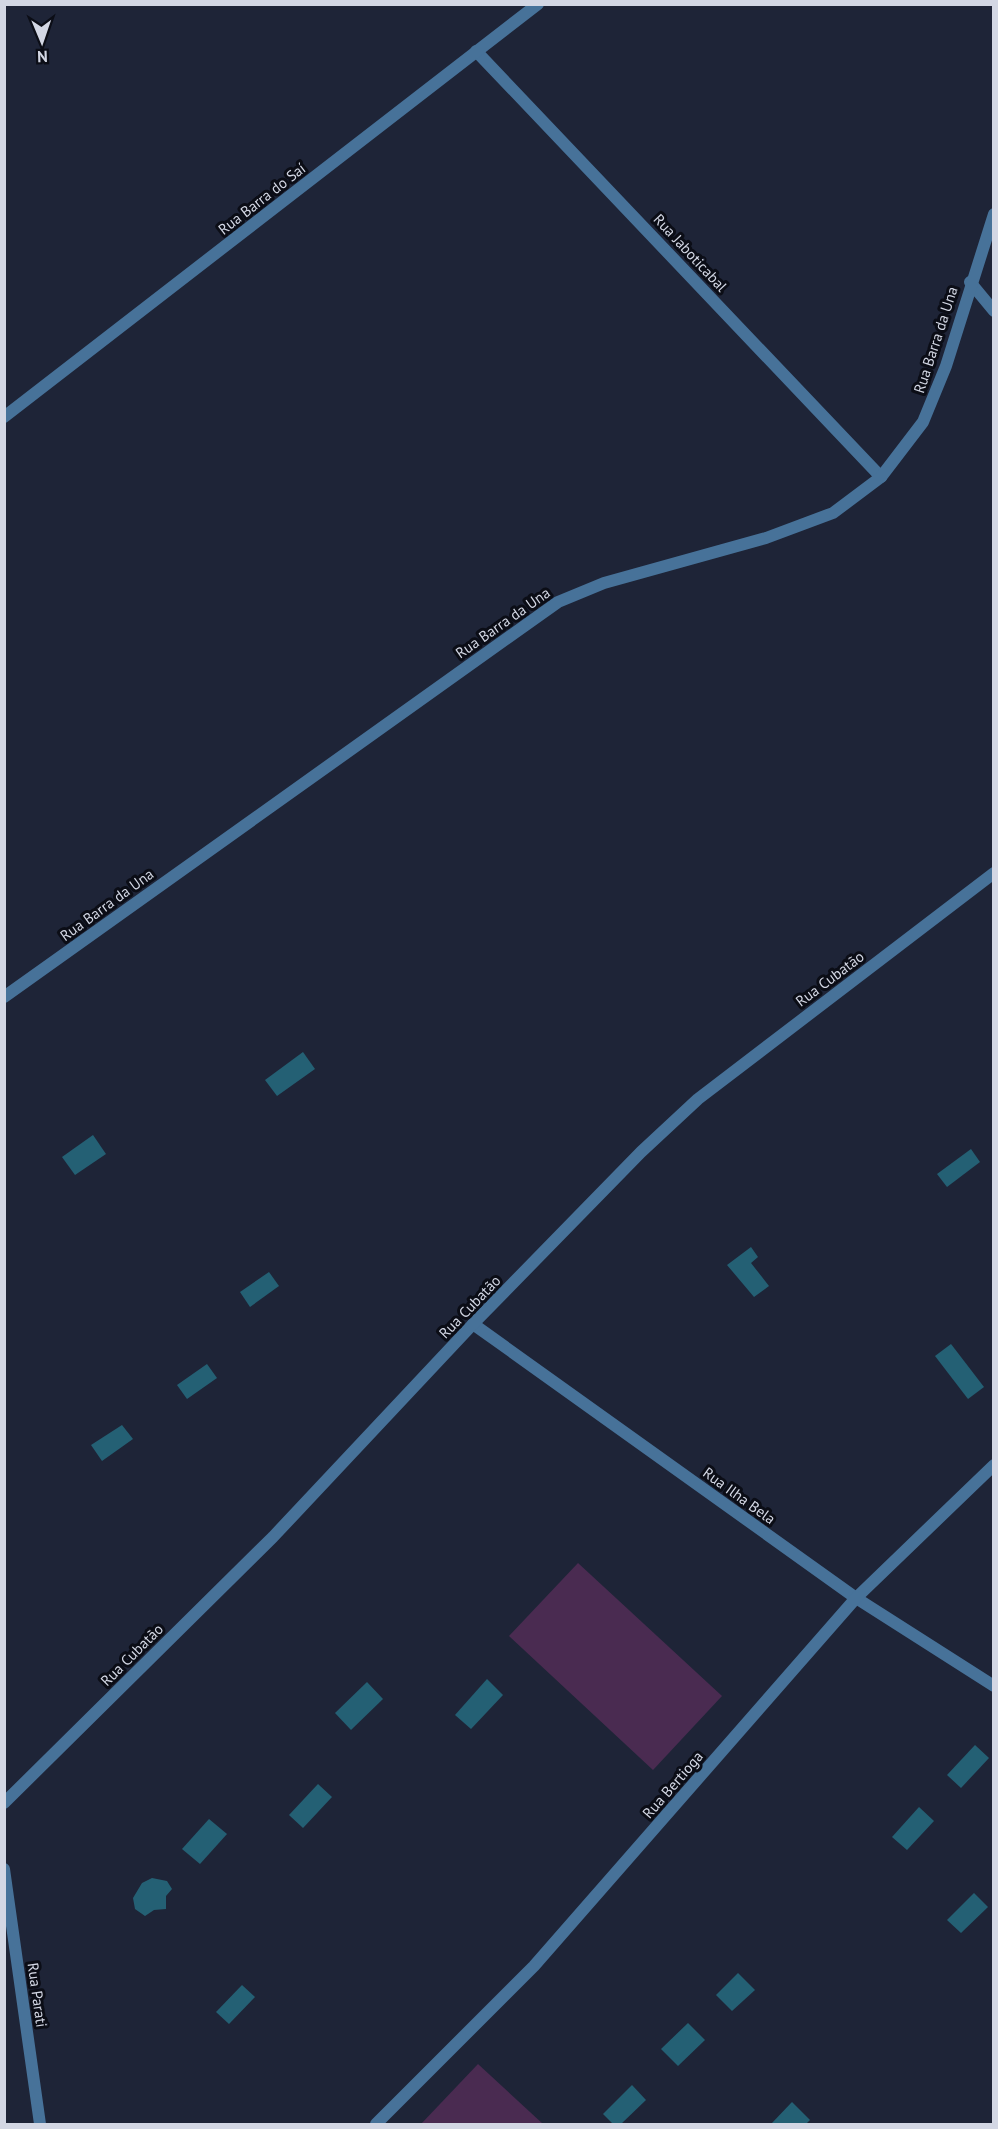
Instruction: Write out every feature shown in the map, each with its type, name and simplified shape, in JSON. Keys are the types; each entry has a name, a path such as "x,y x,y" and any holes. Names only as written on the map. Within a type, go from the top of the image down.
{"street":[{"name":"Rua Barra do Saí","path":"4,417 538,4"},
{"name":"Rua Jaboticabal","path":"476,51 881,477"},
{"name":"Rua Barra da Una","path":"4,997 558,602 604,583 766,538 833,513 881,477 923,422 946,366 970,282 993,214"},
{"path":"970,282 993,311"},
{"name":"Rua Cubatão","path":"4,1803 273,1537 473,1324 641,1152 698,1099 993,873"},
{"name":"Rua Ilha Bela","path":"473,1324 856,1599 993,1686"},
{"name":"Rua Bertioga","path":"375,2124 534,1966 856,1599 993,1465"},
{"name":"Rua Parati","path":"4,1869 40,2124"}],"shaded area":[{"path":"578,1563 722,1696 653,1770 509,1636"},
{"path":"478,2064 543,2124 421,2124"}],"water":[{"path":"303,1052 315,1069 277,1096 265,1080"},
{"path":"93,1135 106,1154 75,1175 62,1157"},
{"path":"971,1149 980,1162 947,1187 937,1174"},
{"path":"751,1247 758,1257 751,1263 769,1286 754,1297 727,1265"},
{"path":"269,1272 279,1286 250,1307 240,1292"},
{"path":"951,1344 984,1387 968,1399 935,1356"},
{"path":"207,1364 217,1378 187,1399 177,1385"},
{"path":"122,1425 133,1439 102,1461 91,1445"},
{"path":"487,1679 503,1695 471,1729 455,1715"},
{"path":"367,1682 383,1699 351,1730 335,1713"},
{"path":"975,1745 989,1758 961,1788 947,1775"},
{"path":"318,1784 332,1797 303,1828 289,1815"},
{"path":"919,1807 934,1821 907,1850 892,1837"},
{"path":"209,1819 227,1834 200,1864 182,1849"},
{"path":"152,1878 167,1881 172,1889 166,1896 166,1909 154,1910 145,1916 135,1909 133,1898 142,1883"},
{"path":"974,1893 988,1907 961,1933 947,1920"},
{"path":"738,1973 755,1990 732,2011 716,1995"},
{"path":"242,1985 255,1997 229,2024 216,2012"},
{"path":"688,2023 705,2040 678,2066 661,2049"},
{"path":"632,2085 646,2100 621,2124 613,2124 603,2114"},
{"path":"792,2102 810,2120 806,2124 771,2124"}]}
